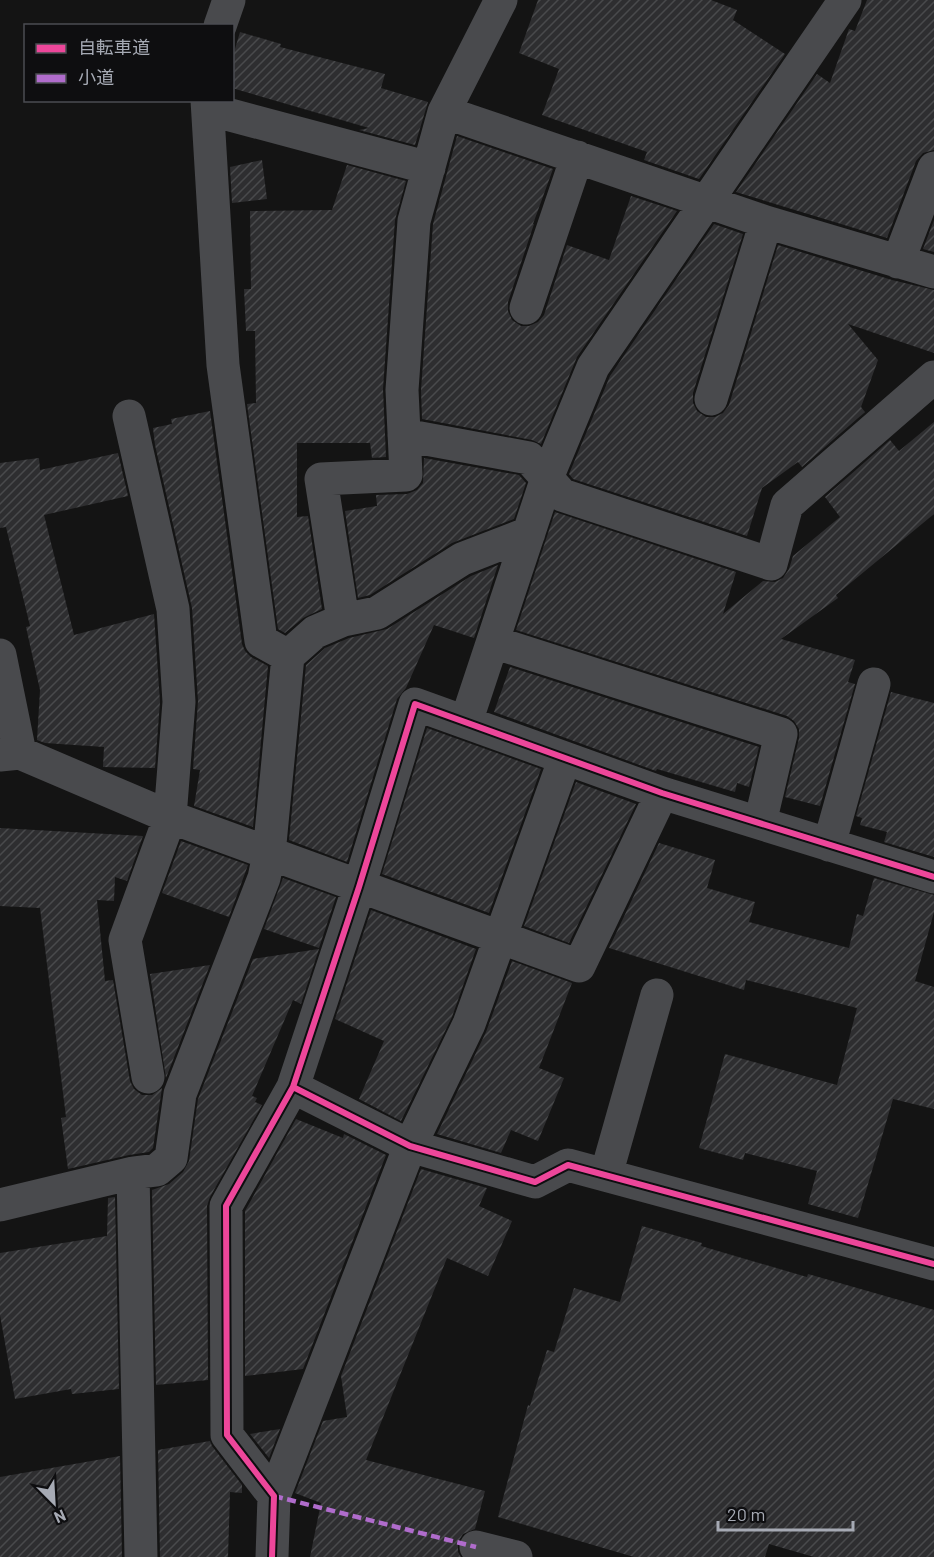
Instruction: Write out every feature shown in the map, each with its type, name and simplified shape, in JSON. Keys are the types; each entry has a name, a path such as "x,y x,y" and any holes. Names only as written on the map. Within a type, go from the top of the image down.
{"street":[{"path":"221,24 229,0"},
{"path":"343,620 321,479 406,475 402,390 414,221 444,112 501,0"},
{"path":"466,722 547,478 593,366 845,0"},
{"path":"288,656 261,641 223,365 207,105 429,168"},
{"path":"444,112 766,222 934,272"},
{"path":"526,308 577,157"},
{"path":"898,262 934,168"},
{"path":"711,399 766,222"},
{"path":"404,435 529,458 562,495 771,564 787,505 934,377"},
{"path":"129,416 173,609 179,702 170,817 125,940 148,1077"},
{"path":"0,1205 133,1173 157,1170 171,1158 180,1094 264,878 269,854 288,656 315,632 343,620 377,613 462,559 529,533"},
{"path":"493,642 781,734 760,823"},
{"path":"0,655 10,754 269,854 579,966 662,793"},
{"path":"830,845 874,684"},
{"path":"274,1496 227,1435 226,1206 293,1087 415,704 662,793 934,877"},
{"path":"272,1557 274,1496 410,1146 469,1024 565,758"},
{"path":"606,1175 657,995"},
{"path":"293,1087 410,1146 535,1182 568,1165 934,1264"},
{"path":"133,1173 141,1557"},
{"path":"476,1547 516,1557"}],"building":[{"path":"538,0 711,0 737,10 733,20 785,54 699,179 644,160 647,152 542,115 559,69 519,53"},
{"path":"867,0 934,0 934,150 923,153 916,161 887,238 736,192 817,74 830,83 849,29 855,31"},
{"path":"240,32 281,44 280,47 385,74 381,88 428,102 415,145 359,130 369,128 234,89 234,52"},
{"path":"457,136 553,169 508,302 508,311 512,320 521,326 529,326 538,322 544,315 567,245 609,260 631,196 677,211 577,357 541,444 532,440 422,419 421,390 433,224"},
{"path":"262,160 267,199 232,203 230,167"},
{"path":"347,165 406,181 395,220 383,389 386,457 372,458 370,443 297,443 297,517 308,516 322,609 303,618 285,633 278,629 247,404 256,403 255,331 246,331 244,289 251,289 250,211 332,210"},
{"path":"934,220 934,252 923,249"},
{"path":"714,224 743,234 693,393 693,403 697,411 706,417 715,417 723,413 729,405 778,245 892,280 934,290 934,353 848,324 878,360 861,407 865,412 802,467 798,462 762,488 747,536 573,479 569,474 610,376"},
{"path":"210,411 242,644 251,657 268,666 253,827 194,806 200,770 193,769 198,701 192,608 153,428 172,424 171,419"},
{"path":"934,422 934,514 836,595 838,598 781,639 855,660 848,682 855,684 820,806 785,797 799,738 799,729 787,716 516,630 555,512 736,572 723,614 763,581 775,582 783,578 793,556 840,517 825,497 890,440 899,451"},
{"path":"118,453 128,496 44,515 74,635 154,614 160,702 155,768 103,767 104,747 45,743 37,740 40,690 26,627 30,626 6,527 0,528 0,463 39,458 40,470"},
{"path":"424,458 519,475 526,483 514,519 452,543 370,595 358,598 345,511 377,506 376,495 407,494 417,490 423,483"},
{"path":"498,565 474,638 434,625 406,688 397,699 347,862 289,840 306,665 325,648 349,638 387,629 471,576"},
{"path":"510,667 759,747 749,787 737,783 735,792 657,769 656,771 494,712"},
{"path":"891,692 934,703 934,857 884,842 887,832 860,825 862,818 856,816"},
{"path":"427,728 541,769 489,913 382,874"},
{"path":"576,782 636,804 569,943 524,926"},
{"path":"0,828 143,836 127,881 115,877 114,901 97,900 105,981 113,980 130,1081 134,1089 142,1095 152,1095 162,1088 153,1148 149,1152 68,1169 61,1118 66,1117 40,908 0,906"},
{"path":"181,841 248,865 229,917 162,893"},
{"path":"659,843 715,860 707,888 755,902 749,922 849,948 857,914 863,916 874,878 934,895 934,912 915,981 934,987 934,1109 893,1099 858,1218 808,1204 817,1171 745,1153 743,1160 699,1148 725,1054 837,1085 857,1008 746,980 744,990 609,948"},
{"path":"283,878 336,897 319,948 264,929"},
{"path":"371,910 476,949 452,1017 401,1121 359,1099 384,1041 335,1019"},
{"path":"319,949 301,1004 293,1000 252,1096 257,1098 255,1102 262,1105 207,1206 208,1380 156,1385 152,1190 169,1184 183,1172 189,1161 198,1099 253,959"},
{"path":"512,961 572,983 539,1068 564,1078 538,1141 511,1130 501,1153 437,1134 486,1032"},
{"path":"210,965 166,1078 150,974"},
{"path":"296,1119 343,1138 344,1134 386,1155 303,1369 245,1376 245,1211"},
{"path":"421,1169 487,1188 479,1206 512,1221 488,1276 447,1258 366,1460 485,1491 475,1529 463,1534 458,1542 458,1552 461,1557 310,1557 321,1503 295,1493 323,1421 347,1417 341,1376"},
{"path":"115,1197 119,1389 72,1394 71,1389 15,1399 0,1315 0,1253 107,1236 108,1198"},
{"path":"642,1226 807,1277 808,1274 934,1310 934,1557 814,1557 769,1544 765,1557 634,1557 498,1517 528,1405 530,1406 547,1350 554,1352 574,1288 620,1302"},
{"path":"280,1429 269,1458 250,1434"},
{"path":"210,1441 242,1485 242,1493 230,1492 228,1557 160,1557 158,1450"},
{"path":"120,1456 122,1557 0,1557 0,1477"}],"marked path":[{"path":"274,1496 476,1547"}],"cycle path":[{"path":"272,1557 274,1496 227,1435 226,1206 293,1087 359,887 415,704 662,793 934,877"},
{"path":"293,1087 410,1146 535,1182 568,1165 934,1264"}]}
